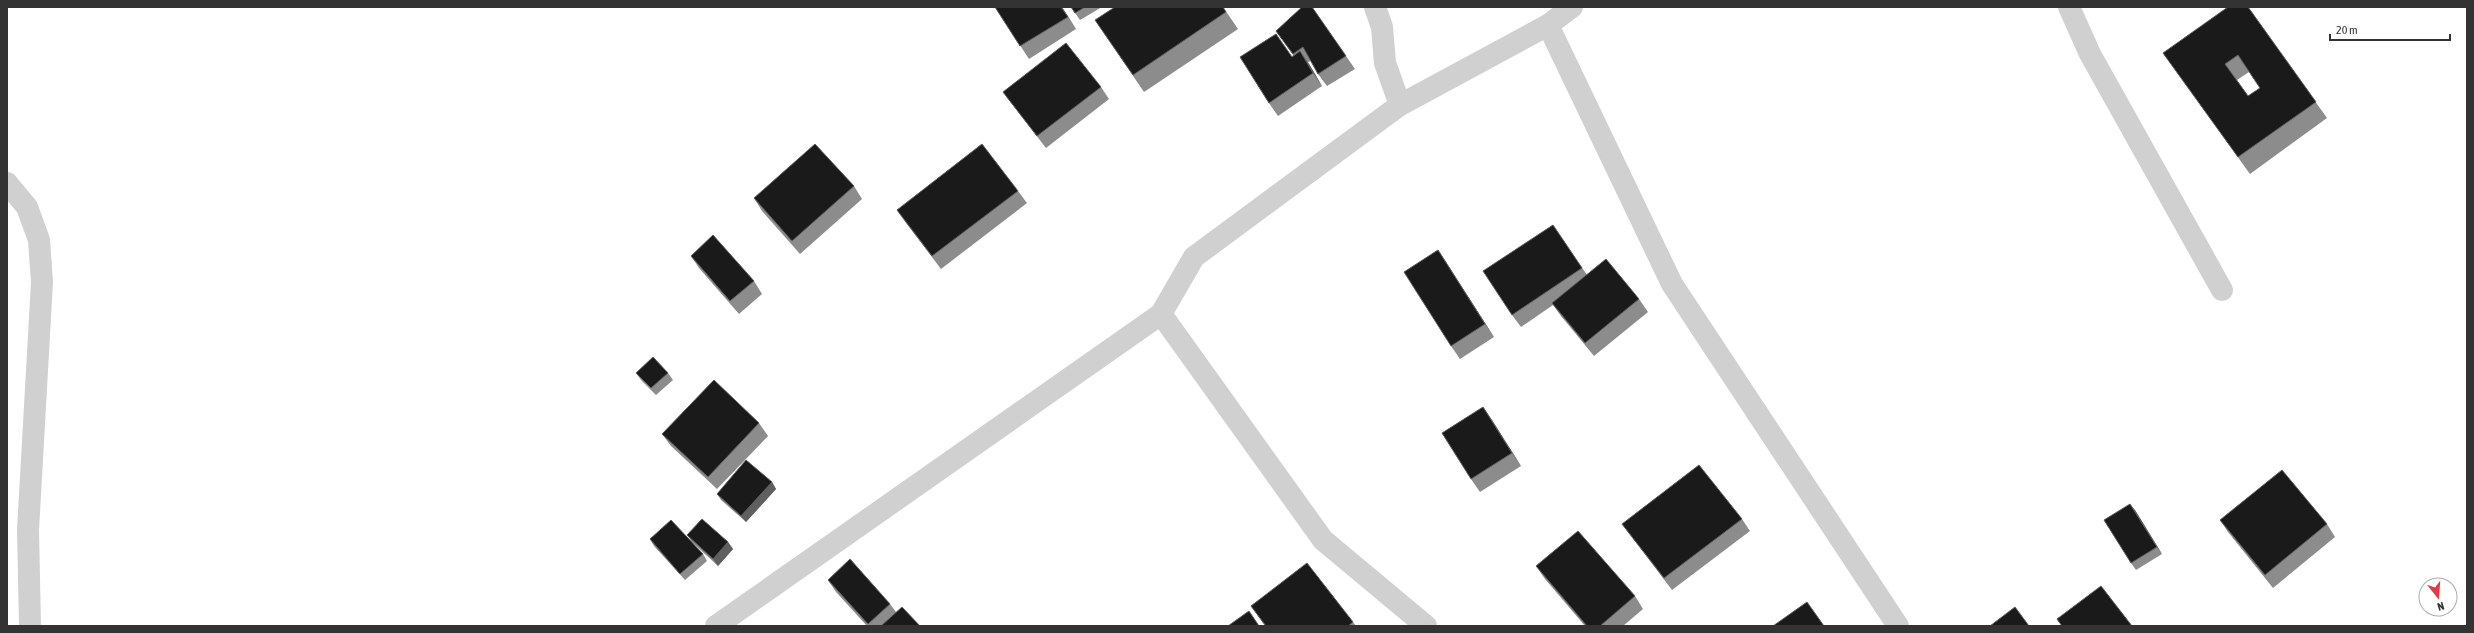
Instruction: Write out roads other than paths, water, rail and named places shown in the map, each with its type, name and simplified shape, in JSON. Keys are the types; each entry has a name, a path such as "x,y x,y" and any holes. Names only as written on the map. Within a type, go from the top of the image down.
{"street":[{"path":"1375,7 1382,27 1385,62 1400,105"},
{"path":"716,626 1161,314 1194,257 1400,105 1548,25 1572,7"},
{"path":"2069,7 2090,54 2222,290"},
{"path":"1548,25 1672,284 1898,626"},
{"path":"7,183 28,207 39,240 42,282 28,530 30,626"},
{"path":"1161,314 1323,540 1426,626"}]}
